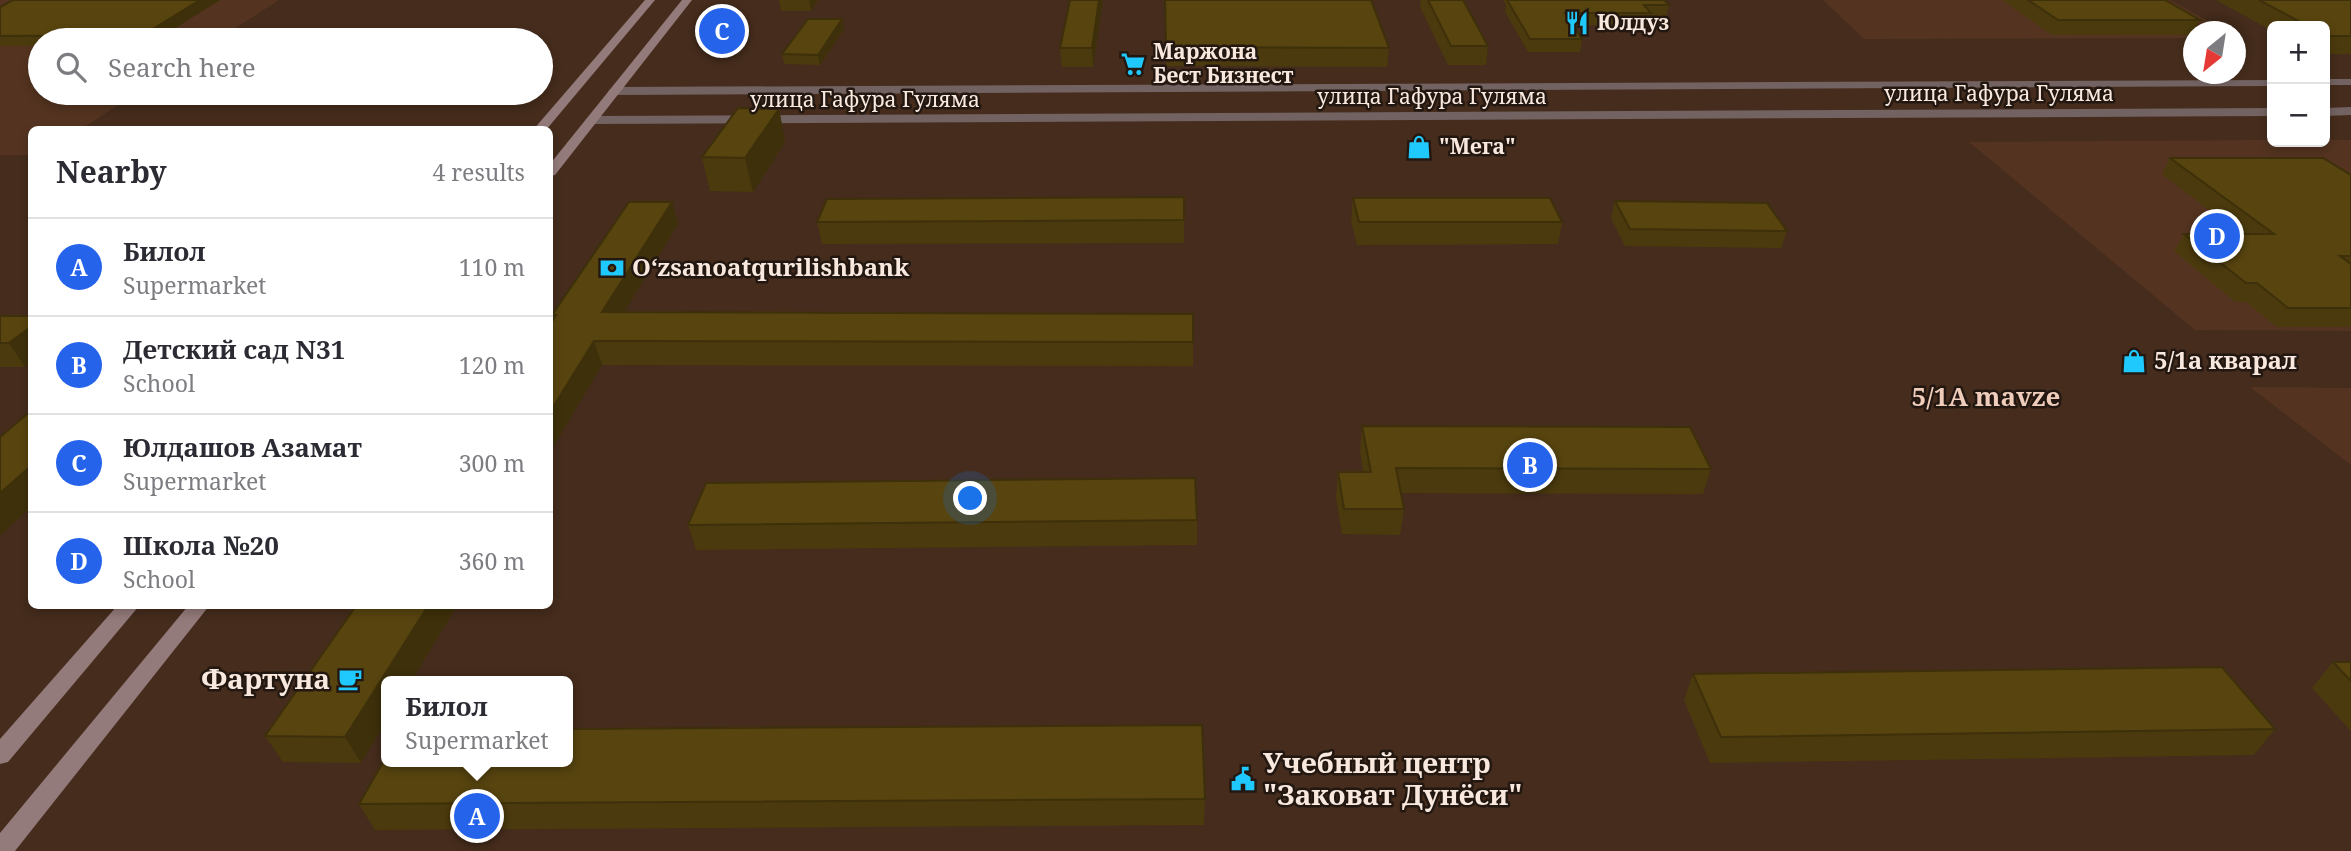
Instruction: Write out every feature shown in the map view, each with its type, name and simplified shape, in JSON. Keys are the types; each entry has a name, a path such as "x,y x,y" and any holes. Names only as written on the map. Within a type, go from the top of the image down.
{"main road":[{"path":"541,126 650,0"},
{"path":"553,168 687,0"},
{"path":"611,45 624,45"},
{"path":"637,45 650,46"},
{"path":"0,755 126,609"},
{"path":"0,851 197,609"}],"street":[{"path":"614,92 2267,82"},
{"path":"2330,82 2351,82"},
{"path":"2330,111 2351,111"},
{"name":"улица Гафура Гуляма","path":"591,120 2267,112"}],"shaded area":[{"path":"0,0 279,0 236,28 28,28 28,105 118,105 86,126 28,126 28,155 0,155"},
{"path":"1823,0 2170,0 2208,21 2183,21 2183,38 1864,39"},
{"path":"2267,140 2267,147 2330,147 2330,140 2351,140 2351,331 2195,330 1969,142"},
{"path":"2250,387 2351,388 2351,465"}],"building":[{"path":"13,0 200,0 154,28 28,28 28,36 0,36 0,7"},
{"path":"1070,0 1099,0 1092,48 1060,48"},
{"path":"1165,0 1371,0 1389,48 1166,47"},
{"path":"1428,0 1463,0 1488,46 1451,46"},
{"path":"1507,0 1664,0 1669,5 1644,5 1651,13 1565,13 1582,39 1530,39"},
{"path":"2028,0 2165,0 2200,20 2058,20"},
{"path":"2259,0 2351,0 2351,36 2330,36 2330,21 2299,21"},
{"path":"808,19 842,19 818,55 782,54"},
{"path":"738,108 779,109 745,158 702,157"},
{"path":"2170,158 2323,158 2351,175 2351,256 2340,256 2351,264 2351,308 2288,308 2257,283 2246,283 2184,234 2274,234"},
{"path":"1184,197 1184,220 817,222 827,199"},
{"path":"1353,198 1550,198 1562,222 1359,222"},
{"path":"1615,201 1767,203 1787,231 1630,229"},
{"path":"629,202 672,202 602,312 1193,314 1193,342 594,341 553,407 553,320 556,315 553,314"},
{"path":"0,316 28,316 28,329 9,343 0,343"},
{"path":"28,413 28,468 0,493 0,437"},
{"path":"1362,426 1690,427 1711,469 1396,468 1404,509 1344,509 1338,472 1371,472"},
{"path":"1195,478 1197,520 688,525 706,483"},
{"path":"354,609 426,609 384,676 381,676 381,680 345,737 265,736"},
{"path":"2333,662 2351,662 2351,681"},
{"path":"2222,667 2275,729 1721,737 1693,674"},
{"path":"1202,725 1205,799 359,804 381,766 573,767 573,729"}],"place":[{"name":"Юлдуз","path":"1577,23"},
{"name":"Юлдашов Азамат","path":"722,31"},
{"name":"Маржона Бест Бизнест","path":"1133,64"},
{"name":"\"Мега\"","path":"1419,147"},
{"name":"Школа №20","path":"2217,236"},
{"name":"Oʻzsanoatqurilishbank","path":"612,268"},
{"name":"5/1а кварал","path":"2134,361"},
{"name":"Детский сад N31","path":"1530,465"},
{"name":"Фартуна","path":"350,679"},
{"name":"Учебный центр \"Заковат Дунёси\"","path":"1243,779"},
{"name":"Билол","path":"477,816"}],"district":[{"name":"5/1A mavze","path":"1986,397"}]}
